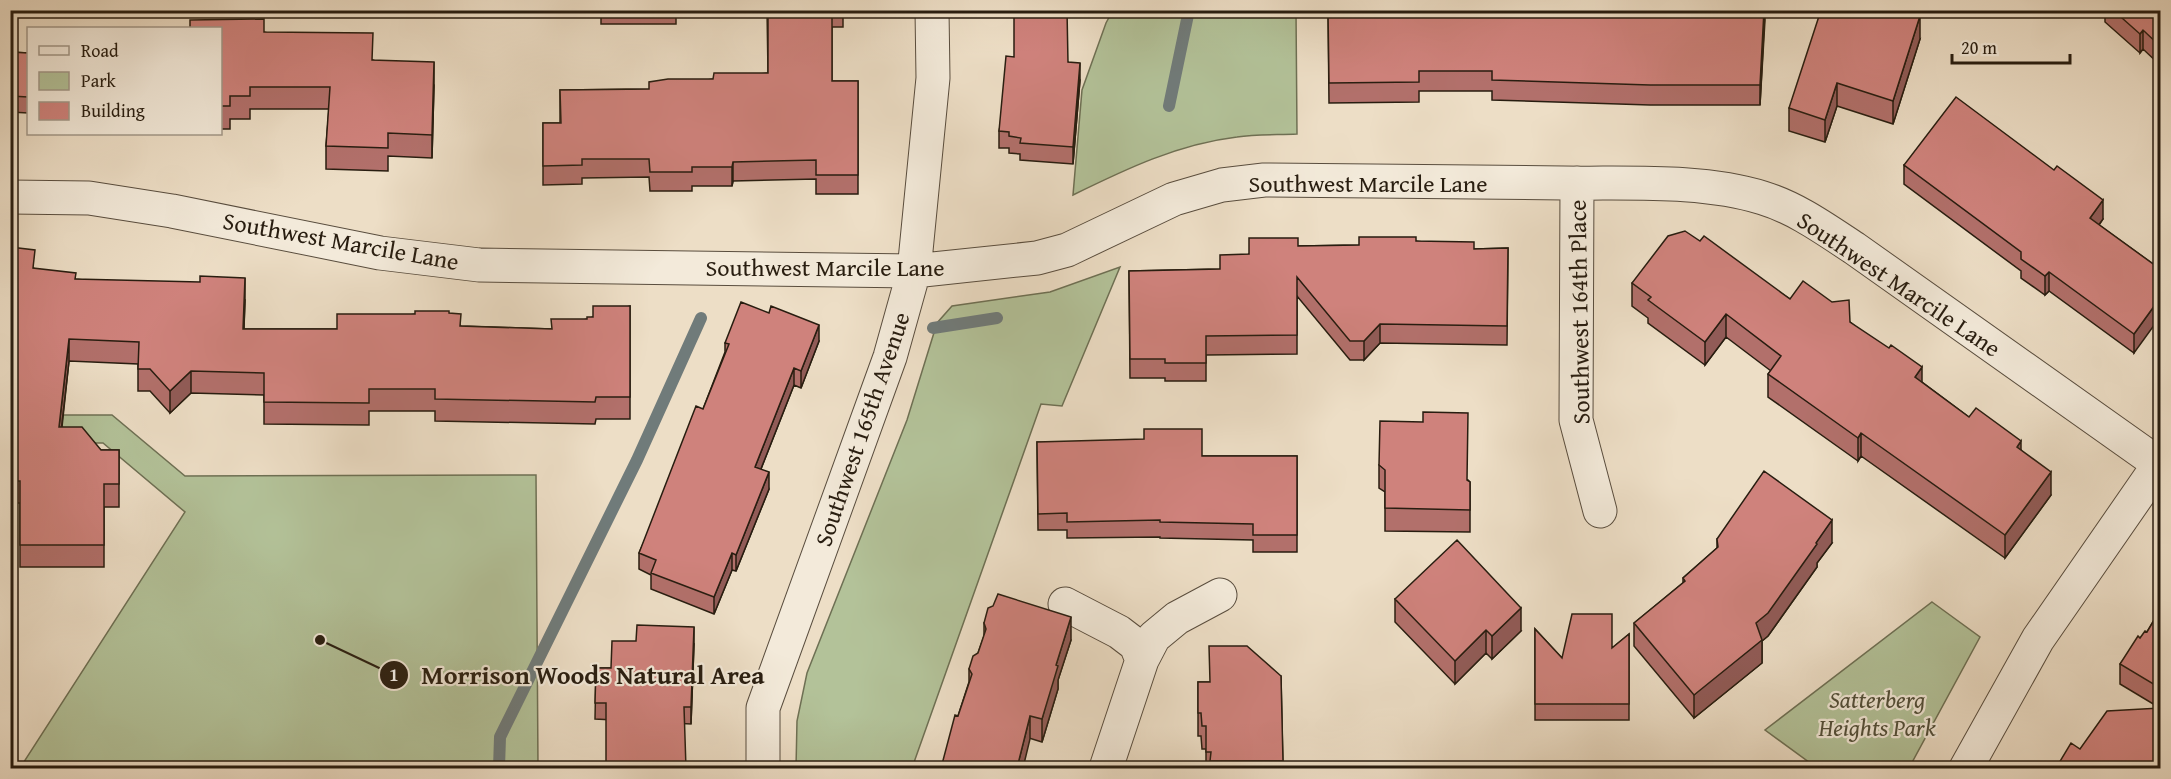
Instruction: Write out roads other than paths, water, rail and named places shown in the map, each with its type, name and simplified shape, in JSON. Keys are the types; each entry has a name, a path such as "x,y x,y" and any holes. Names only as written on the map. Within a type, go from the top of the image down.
{"street":[{"name":"Southwest 165th Avenue","path":"763,768 763,708 890,357 914,271 933,78 932,10"},
{"name":"Southwest Marcile Lane","path":"10,197 99,200 172,211 380,253 479,265 914,271 1037,258 1067,250 1174,199 1222,185 1264,180 1681,185 1721,189 1763,198 1802,214 2160,463"},
{"name":"Southwest 164th Place","path":"1577,183 1576,420 1600,511"},
{"path":"1966,768 2038,639 2160,463"},
{"path":"1106,768 1142,660 1154,637 1177,618 1220,595"},
{"path":"1065,604 1119,632 1136,645 1142,660"}],"waterway":[{"path":"1169,106 1189,10"},
{"path":"499,768 500,737 637,460 701,318"},
{"path":"933,328 997,318"}],"place":[{"name":"Morrison Woods Natural Area","path":"320,640"}],"park label":[{"name":"Satterberg Heights Park","path":"1877,713"}]}
